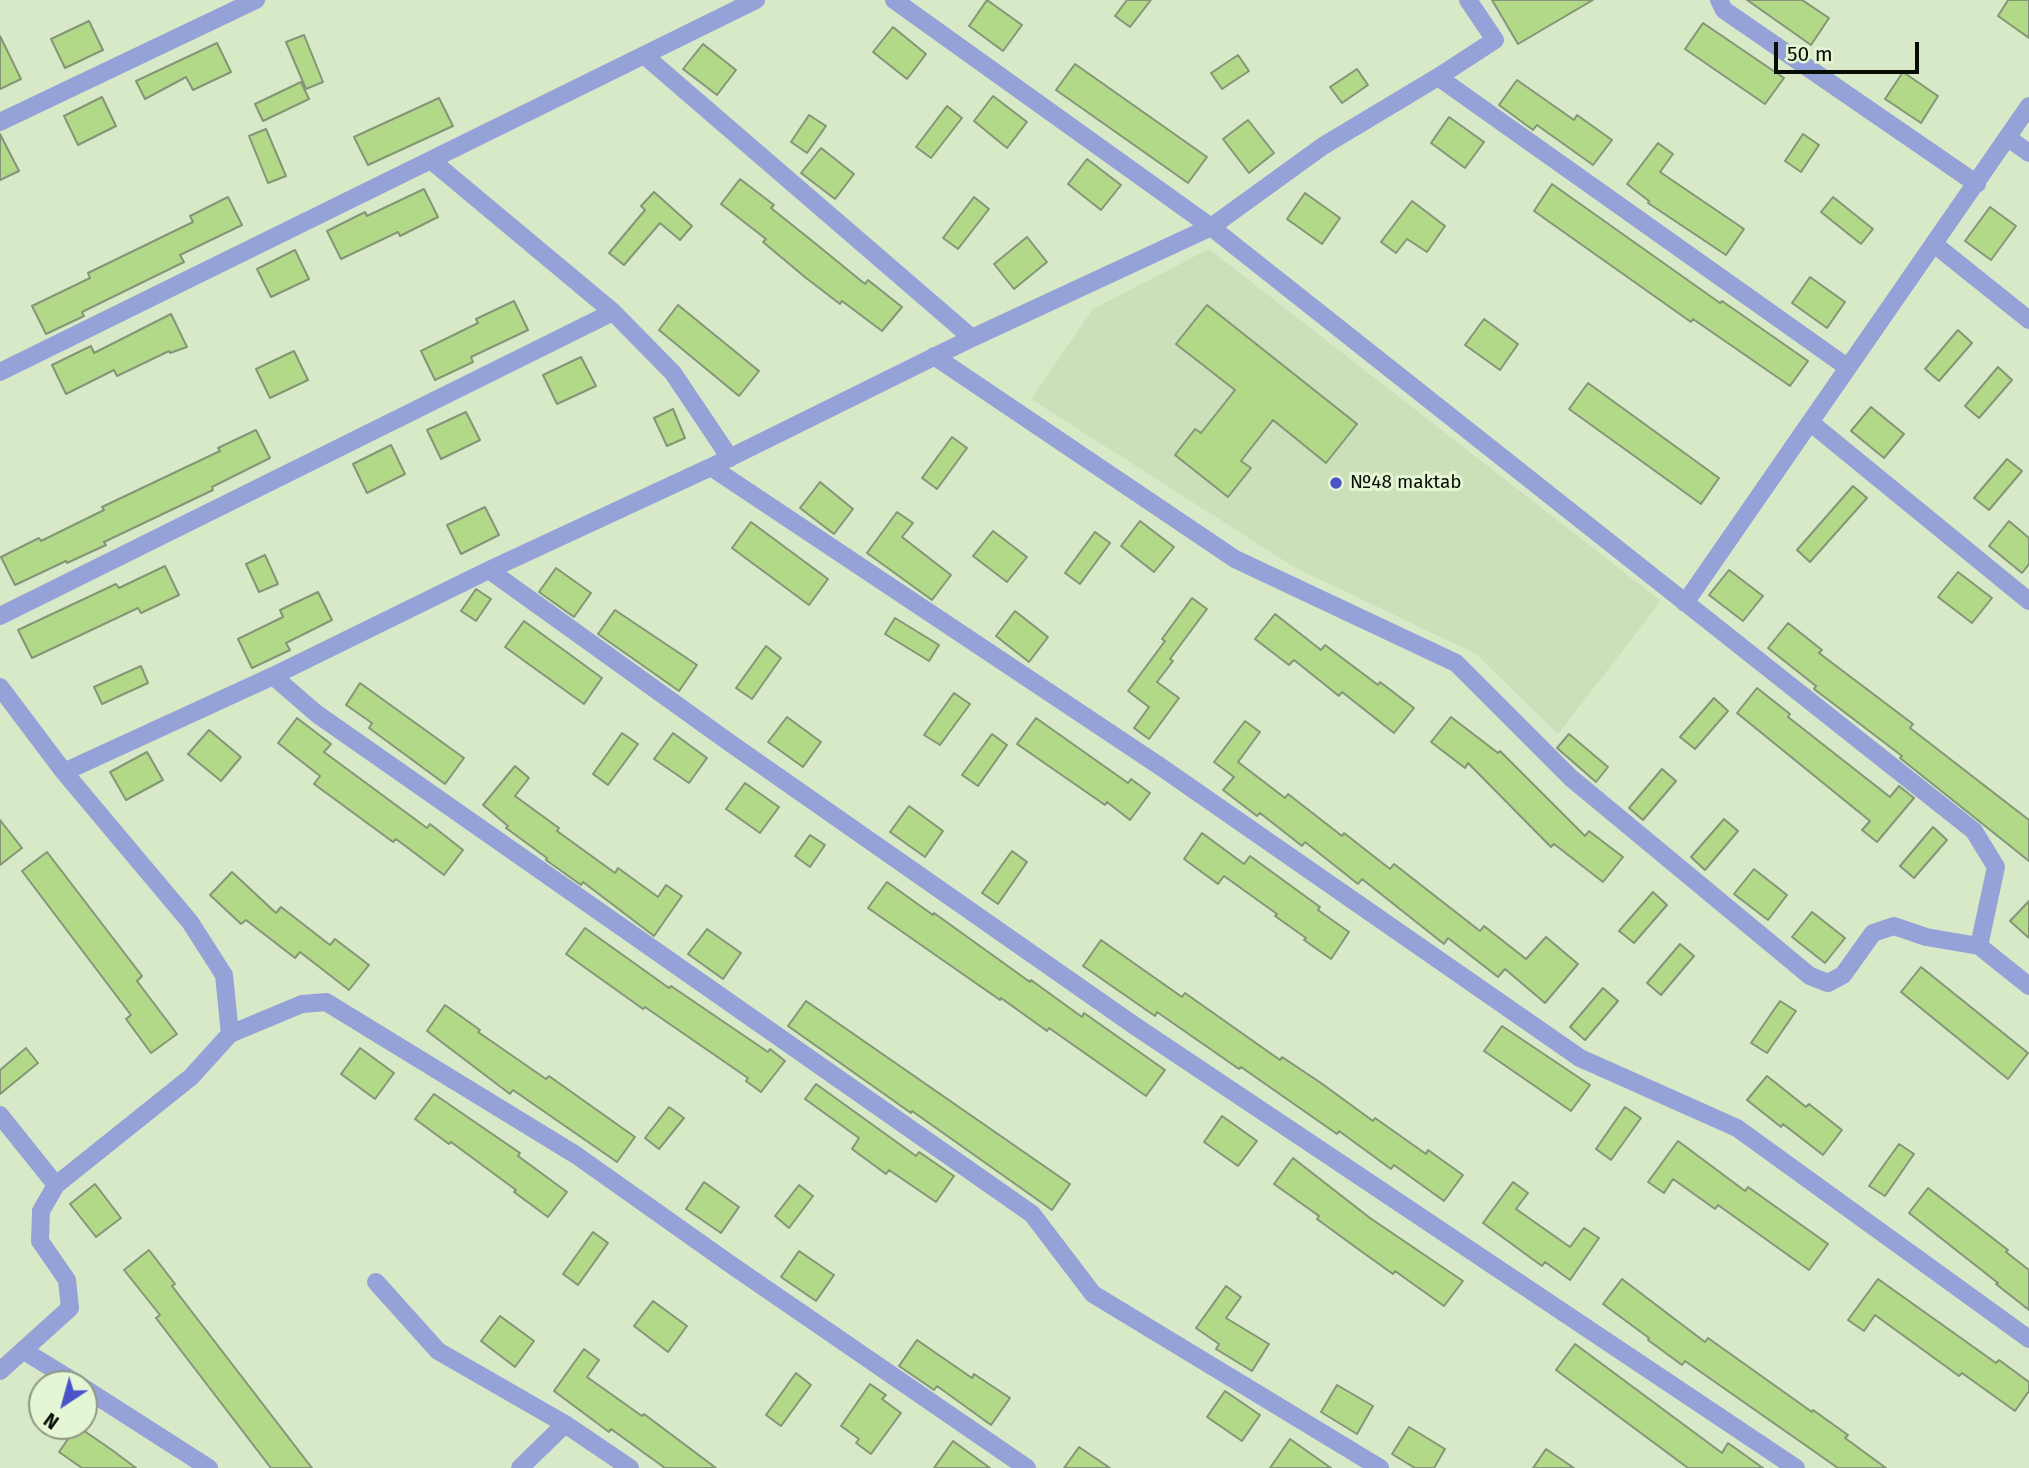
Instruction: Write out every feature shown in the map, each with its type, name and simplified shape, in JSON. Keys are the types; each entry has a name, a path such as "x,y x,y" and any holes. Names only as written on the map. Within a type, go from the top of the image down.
{"street":[{"path":"0,122 256,0"},
{"path":"0,372 756,0"},
{"path":"894,0 1212,227 1974,831 1996,867 1979,946"},
{"path":"64,772 273,676 489,570 730,458 934,356 1212,227 1323,146 1495,40 1468,0"},
{"path":"1718,0 1724,10 1977,184"},
{"path":"645,56 972,338"},
{"path":"1438,77 1847,367"},
{"path":"1685,603 2029,106"},
{"path":"2008,138 2029,153"},
{"path":"432,161 612,313 673,373 730,458"},
{"path":"1934,244 2029,320"},
{"path":"0,616 612,313"},
{"path":"934,356 1235,559 1456,663 1571,778 1810,976 1828,983 1843,975 1873,933 1894,926 1926,937 1979,946 2029,986"},
{"path":"1811,423 2029,601"},
{"path":"711,467 1161,766 1580,1058 1737,1128 2029,1339"},
{"path":"489,570 730,743 1135,1026 1796,1468"},
{"path":"273,676 328,722 1032,1214 1093,1294 1380,1468"},
{"path":"0,687 64,772 190,922 224,975 230,1034"},
{"path":"0,1371 70,1308 67,1280 40,1241 41,1211 55,1185 191,1077 230,1034 302,1004 326,1002 576,1155 730,1265 1027,1468"},
{"path":"0,1115 55,1185"},
{"path":"376,1282 438,1351 565,1424 630,1468"},
{"path":"24,1350 56,1370"},
{"path":"98,1397 209,1468"},
{"path":"520,1468 565,1424"}],"shaded area":[{"name":"№48 maktab","path":"1209,249 1661,601 1558,734 1476,654 1294,567 1031,399 1093,309"}],"building":[{"path":"987,0 1022,25 1003,51 969,26"},
{"path":"1127,0 1151,0 1130,27 1115,16"},
{"path":"1492,0 1593,0 1518,44"},
{"path":"1747,0 1802,0 1829,18 1811,45"},
{"path":"2008,0 2029,0 2029,38 1998,16"},
{"path":"89,21 103,50 65,68 51,39"},
{"path":"1703,23 1784,78 1765,104 1685,49"},
{"path":"893,27 926,54 907,79 873,52"},
{"path":"304,35 323,82 306,89 286,42"},
{"path":"0,36 21,79 0,89"},
{"path":"217,43 231,72 193,90 186,77 145,99 136,81"},
{"path":"703,44 736,70 717,95 683,69"},
{"path":"1238,55 1249,71 1222,89 1211,73"},
{"path":"1075,64 1207,157 1188,183 1056,90"},
{"path":"1357,69 1368,85 1342,103 1330,87"},
{"path":"1903,72 1938,96 1921,123 1885,99"},
{"path":"1517,80 1574,120 1577,115 1612,140 1593,165 1537,125 1533,130 1499,105"},
{"path":"301,82 309,99 263,121 255,104"},
{"path":"993,96 1027,122 1007,148 974,121"},
{"path":"102,97 116,126 78,145 64,116"},
{"path":"439,98 453,126 368,165 354,137"},
{"path":"947,106 962,118 931,158 916,147"},
{"path":"809,115 826,126 807,153 791,142"},
{"path":"1449,117 1484,142 1465,168 1431,143"},
{"path":"1248,120 1274,153 1249,173 1223,139"},
{"path":"266,129 286,176 268,183 249,136"},
{"path":"0,134 19,171 0,180"},
{"path":"1803,134 1819,145 1801,172 1785,161"},
{"path":"1658,143 1673,154 1660,172 1744,229 1726,255 1648,203 1649,201 1627,184"},
{"path":"821,148 854,174 835,199 801,173"},
{"path":"1087,159 1121,185 1101,210 1068,184"},
{"path":"740,179 774,205 771,208 865,284 868,280 902,307 882,331 806,278 763,242 766,239 721,204"},
{"path":"1552,184 1720,303 1722,301 1808,361 1790,386 1693,319 1691,322 1534,211"},
{"path":"424,189 438,217 400,236 398,232 341,259 327,231 365,212 367,216"},
{"path":"654,192 692,226 680,240 660,223 624,265 609,253 645,210 641,206"},
{"path":"1305,193 1340,218 1322,244 1287,219"},
{"path":"228,197 242,225 180,255 184,262 82,312 84,316 46,334 32,306 90,278 88,273 193,222 190,216"},
{"path":"974,197 989,209 958,249 943,238"},
{"path":"1833,197 1873,229 1861,244 1821,212"},
{"path":"1412,201 1445,226 1427,252 1407,239 1396,253 1381,242"},
{"path":"1990,207 2016,226 1991,260 1965,241"},
{"path":"1027,237 1047,262 1014,289 994,264"},
{"path":"295,250 309,279 271,297 257,269"},
{"path":"1810,277 1845,302 1827,328 1792,303"},
{"path":"514,301 528,330 471,357 473,362 435,380 421,351 478,323 476,319"},
{"path":"678,305 759,371 739,396 659,330"},
{"path":"1207,305 1357,424 1326,463 1273,420 1241,461 1251,468 1228,497 1175,455 1195,429 1201,433 1235,390 1176,344"},
{"path":"171,314 187,347 170,353 169,351 117,376 114,370 66,394 52,365 91,346 94,353"},
{"path":"1484,319 1518,344 1500,370 1465,345"},
{"path":"1958,330 1972,343 1939,381 1925,369"},
{"path":"294,351 308,380 270,398 256,369"},
{"path":"581,357 596,386 557,404 543,375"},
{"path":"1998,367 2012,380 1979,418 1965,406"},
{"path":"1588,383 1719,478 1701,504 1569,409"},
{"path":"1871,407 1904,434 1884,458 1851,431"},
{"path":"673,409 685,438 667,446 654,418"},
{"path":"466,412 480,440 441,459 427,430"},
{"path":"256,430 270,458 212,487 213,490 104,542 106,545 15,585 1,557 104,510 102,507 220,451 218,448"},
{"path":"952,437 967,448 937,489 922,478"},
{"path":"391,445 405,474 367,493 353,464"},
{"path":"2007,459 2022,471 1989,510 1974,498"},
{"path":"820,482 853,509 834,534 800,508"},
{"path":"1853,486 1867,498 1810,562 1797,550"},
{"path":"485,507 499,535 461,554 447,525"},
{"path":"897,512 913,523 902,537 951,575 932,600 867,553"},
{"path":"1140,521 1174,547 1154,572 1121,546"},
{"path":"2009,521 2029,538 2029,564 2022,573 1989,546"},
{"path":"751,522 828,579 809,605 732,548"},
{"path":"993,531 1027,557 1007,582 973,556"},
{"path":"1095,532 1110,543 1080,584 1065,573"},
{"path":"265,555 278,584 259,592 246,564"},
{"path":"165,566 179,595 141,613 138,608 32,658 18,630 116,584 119,588"},
{"path":"556,568 591,593 574,617 539,592"},
{"path":"1729,570 1763,596 1743,621 1709,595"},
{"path":"1958,572 1992,598 1972,623 1938,597"},
{"path":"476,589 491,599 476,621 461,611"},
{"path":"318,592 332,620 286,643 290,650 252,668 238,639 283,617 280,610"},
{"path":"1192,598 1207,609 1170,659 1173,661 1157,682 1179,698 1149,739 1134,728 1149,707 1128,691 1165,641 1162,639"},
{"path":"615,610 697,665 679,691 598,634"},
{"path":"1015,611 1048,637 1029,662 996,636"},
{"path":"1275,614 1321,650 1325,645 1414,708 1394,733 1342,692 1339,696 1294,660 1289,665 1255,639"},
{"path":"895,618 939,645 929,661 885,634"},
{"path":"524,621 602,678 584,704 505,647"},
{"path":"1788,623 1822,650 1819,653 1913,724 1910,728 2029,820 2029,861 1900,758 1902,756 1814,689 1816,686 1768,648"},
{"path":"766,646 781,658 752,699 736,688"},
{"path":"141,666 148,683 102,704 94,687"},
{"path":"360,683 464,758 445,784 369,728 372,723 346,705"},
{"path":"1757,688 1790,714 1788,717 1890,797 1899,786 1914,798 1877,842 1862,830 1870,821 1737,713"},
{"path":"954,693 970,704 940,745 924,735"},
{"path":"1714,698 1728,711 1695,749 1680,737"},
{"path":"787,717 821,742 803,767 768,742"},
{"path":"1451,717 1498,753 1500,751 1585,836 1589,831 1623,857 1603,882 1554,844 1551,847 1468,763 1465,768 1431,742"},
{"path":"297,718 331,744 324,752 427,828 430,824 463,850 444,875 396,839 393,842 314,784 320,776 278,743"},
{"path":"1036,718 1128,783 1131,779 1150,793 1130,820 1107,802 1105,805 1017,744"},
{"path":"1245,721 1260,732 1238,762 1285,798 1288,794 1390,869 1394,864 1480,931 1484,926 1526,959 1546,937 1578,964 1545,1003 1505,969 1498,977 1448,938 1444,944 1362,879 1358,884 1305,842 1302,846 1260,813 1257,816 1223,790 1234,777 1214,762"},
{"path":"209,730 241,757 221,781 188,754"},
{"path":"622,733 638,744 608,785 593,774"},
{"path":"673,733 707,758 689,783 654,759"},
{"path":"992,734 1007,745 978,786 962,775"},
{"path":"1569,734 1608,767 1596,782 1557,748"},
{"path":"147,752 163,780 126,800 110,772"},
{"path":"515,766 529,778 515,796 559,828 557,831 615,873 618,868 658,897 666,885 682,896 654,936 583,882 581,885 546,860 547,858 506,828 508,826 483,805"},
{"path":"1662,769 1676,781 1643,820 1629,808"},
{"path":"745,783 779,807 760,833 726,809"},
{"path":"909,806 943,831 925,857 890,832"},
{"path":"1724,819 1738,831 1705,870 1691,857"},
{"path":"0,820 22,848 0,865"},
{"path":"1933,827 1947,840 1914,878 1900,866"},
{"path":"1202,833 1244,864 1250,856 1320,907 1318,910 1349,932 1331,959 1275,916 1277,914 1224,876 1218,884 1184,859"},
{"path":"810,835 825,845 810,867 795,856"},
{"path":"1012,851 1027,862 998,904 982,893"},
{"path":"47,852 142,976 137,981 177,1034 151,1053 126,1019 131,1015 22,871"},
{"path":"1754,869 1787,895 1768,920 1734,894"},
{"path":"232,872 276,913 281,907 330,945 335,939 369,965 349,990 300,952 295,958 246,920 241,924 210,895"},
{"path":"887,882 1030,982 1031,980 1082,1017 1084,1013 1165,1070 1146,1096 1049,1028 1047,1031 1001,998 1000,1000 868,908"},
{"path":"1653,892 1667,905 1634,943 1619,931"},
{"path":"2029,901 2029,938 2010,921"},
{"path":"1812,912 1845,938 1825,963 1792,937"},
{"path":"585,928 669,988 671,986 785,1061 761,1092 746,1081 748,1078 566,954"},
{"path":"707,929 741,953 723,979 688,954"},
{"path":"1101,940 1182,997 1185,993 1280,1060 1282,1057 1373,1121 1375,1118 1426,1154 1428,1150 1463,1175 1444,1201 1394,1165 1391,1169 1339,1131 1337,1134 1157,1012 1155,1016 1083,966"},
{"path":"1680,944 1694,956 1661,995 1647,983"},
{"path":"1921,967 2028,1053 2008,1079 1901,992"},
{"path":"1603,988 1618,1001 1585,1040 1570,1027"},
{"path":"806,1001 1070,1184 1052,1210 788,1026"},
{"path":"1780,1001 1796,1011 1767,1053 1751,1043"},
{"path":"445,1005 480,1030 478,1032 546,1079 549,1076 635,1137 617,1162 513,1090 510,1094 427,1031"},
{"path":"1502,1026 1590,1085 1571,1111 1484,1051"},
{"path":"26,1048 38,1063 0,1094 0,1070"},
{"path":"360,1048 394,1073 375,1099 341,1074"},
{"path":"1767,1076 1806,1107 1809,1104 1842,1130 1823,1155 1747,1100"},
{"path":"816,1084 916,1156 919,1152 954,1176 936,1202 889,1170 886,1174 852,1149 859,1138 805,1099"},
{"path":"434,1094 520,1153 518,1156 567,1192 548,1217 451,1142 449,1144 415,1119"},
{"path":"669,1107 684,1118 659,1149 645,1138"},
{"path":"1625,1107 1641,1118 1611,1160 1596,1149"},
{"path":"1222,1116 1257,1141 1238,1166 1204,1142"},
{"path":"1678,1141 1745,1191 1748,1187 1828,1244 1809,1270 1718,1205 1715,1209 1673,1179 1664,1193 1648,1182"},
{"path":"1899,1144 1914,1154 1885,1196 1869,1186"},
{"path":"1293,1158 1370,1218 1463,1281 1444,1306 1395,1271 1393,1274 1358,1249 1317,1219 1319,1216 1274,1184"},
{"path":"704,1182 739,1207 721,1233 686,1209"},
{"path":"1513,1182 1528,1193 1516,1209 1570,1247 1584,1228 1599,1238 1570,1280 1545,1262 1542,1266 1483,1223"},
{"path":"95,1184 121,1218 96,1237 70,1204"},
{"path":"799,1185 813,1196 789,1228 775,1216"},
{"path":"1928,1188 2008,1250 2006,1252 2029,1270 2029,1310 1909,1213"},
{"path":"593,1232 608,1243 578,1285 563,1274"},
{"path":"149,1250 175,1284 172,1286 312,1468 271,1468 156,1318 160,1315 124,1270"},
{"path":"799,1251 834,1275 816,1301 781,1277"},
{"path":"1622,1279 1705,1342 1708,1338 1848,1435 1845,1438 1886,1468 1838,1468 1685,1361 1682,1365 1603,1304"},
{"path":"1878,1279 1996,1363 1999,1360 2029,1382 2029,1391 2015,1411 1962,1373 1959,1376 1875,1315 1864,1331 1848,1320"},
{"path":"1226,1286 1241,1297 1226,1318 1269,1344 1252,1371 1216,1349 1219,1344 1196,1328"},
{"path":"653,1301 687,1326 668,1352 634,1326"},
{"path":"500,1316 534,1341 515,1367 481,1341"},
{"path":"917,1340 972,1378 974,1374 1010,1398 991,1425 937,1386 934,1390 899,1366"},
{"path":"1575,1344 1722,1453 1728,1443 1763,1468 1688,1468 1556,1370"},
{"path":"584,1349 599,1360 587,1377 642,1416 644,1414 716,1468 665,1468 611,1429 609,1432 554,1391"},
{"path":"796,1373 811,1385 781,1426 766,1415"},
{"path":"870,1384 886,1395 882,1399 901,1413 871,1454 856,1443 859,1439 841,1426"},
{"path":"1337,1385 1373,1406 1357,1434 1321,1412"},
{"path":"1225,1391 1260,1415 1242,1441 1207,1417"},
{"path":"1409,1427 1445,1449 1434,1468 1415,1468 1392,1454"},
{"path":"1290,1439 1331,1468 1270,1468"},
{"path":"67,1440 97,1440 136,1468 82,1468 59,1452"},
{"path":"953,1441 990,1468 934,1468"},
{"path":"1079,1447 1110,1468 1064,1468"},
{"path":"1546,1449 1574,1468 1533,1468"}],"place":[{"name":"№48 maktab","path":"1336,483"}]}
